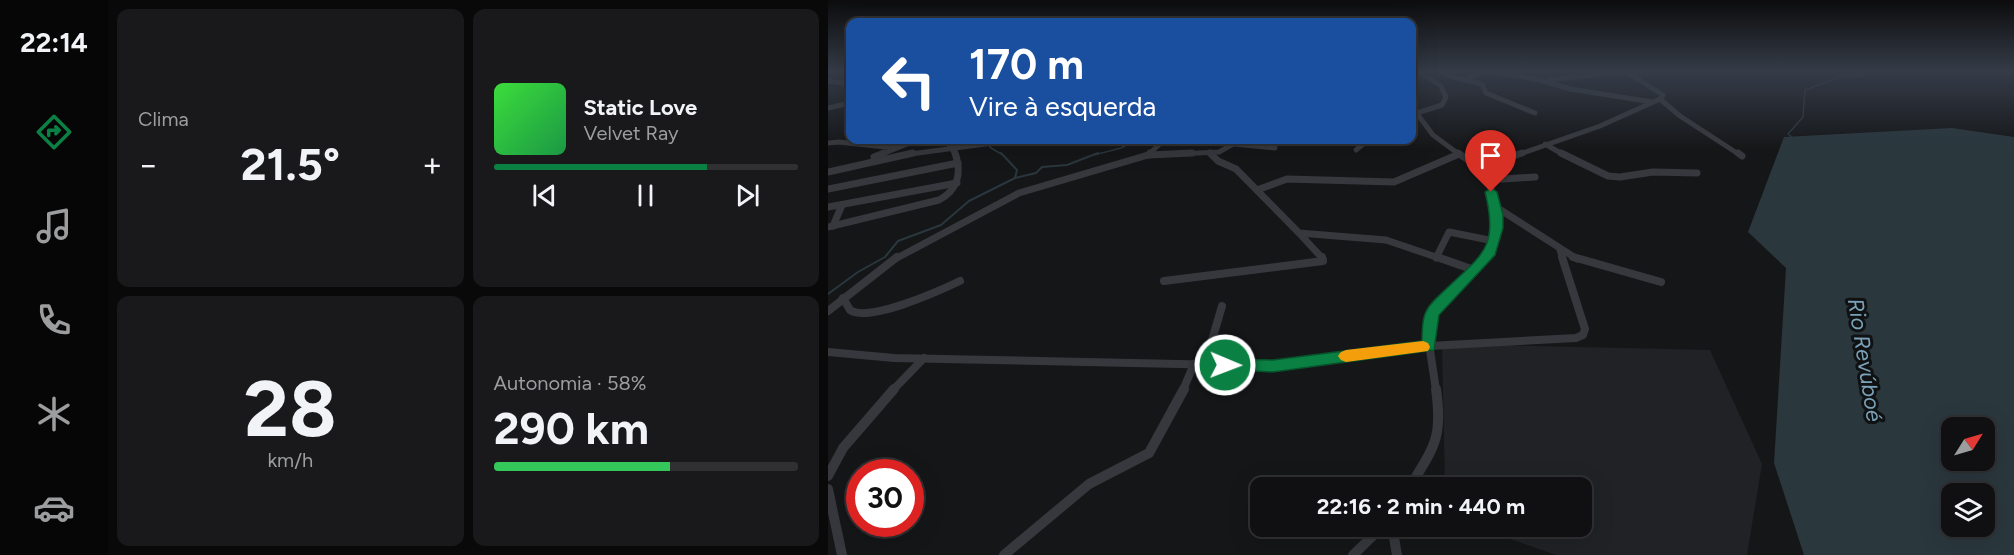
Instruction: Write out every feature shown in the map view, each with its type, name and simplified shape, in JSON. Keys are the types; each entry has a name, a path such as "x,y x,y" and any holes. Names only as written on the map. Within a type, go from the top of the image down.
{"street":[{"path":"1416,477 1435,446 1439,428 1438,403 1429,346 1432,314 1489,255 1497,228 1496,207 1488,180 1479,168 1432,135 1417,113 1442,105 1446,97"},
{"path":"1496,97 1535,113"},
{"path":"1621,97 1653,102"},
{"path":"1479,168 1600,126 1660,99 1680,116 1742,156"},
{"path":"828,101 832,103 830,108 846,104"},
{"path":"828,143 846,143"},
{"path":"858,144 896,148"},
{"path":"846,168 906,144"},
{"path":"831,227 945,198 957,183 958,163 954,148 950,144"},
{"path":"828,172 906,154 968,144"},
{"path":"1148,155 1160,144"},
{"path":"828,311 899,256 1019,193 1148,155 1219,152 1233,144"},
{"path":"1250,144 1275,148"},
{"path":"1356,150 1360,144"},
{"path":"1545,144 1590,170 1608,176 1620,177 1653,172 1697,173"},
{"path":"1164,281 1247,273 1323,261 1299,233 1233,166 1220,164 1210,153"},
{"path":"1257,190 1287,179 1394,182 1459,154"},
{"path":"828,189 958,163"},
{"path":"1488,180 1535,177"},
{"path":"828,207 957,183"},
{"path":"831,227 842,205"},
{"path":"1496,207 1560,250 1590,264 1661,282"},
{"path":"1436,258 1449,232 1494,241"},
{"path":"1299,233 1386,240 1474,270"},
{"path":"828,352 924,358 1273,366 1429,346 1576,339 1585,329 1560,250"},
{"path":"843,298 847,308 853,314 862,315 924,298 960,281"},
{"path":"1205,364 1222,306"},
{"path":"828,476 833,464 870,415 924,358"},
{"path":"1004,555 1089,484 1149,453 1180,398 1194,364"},
{"path":"828,489 842,555"},
{"path":"1353,555 1372,537"},
{"path":"1394,537 1396,555"}],"shaded area":[{"path":"1442,344 1710,350 1762,464 1747,555 1556,555 1505,537 1592,537 1592,477 1445,477"}],"water":[{"name":"Rio Revúboé","path":"1952,128 2014,137 2014,555 1804,555 1774,463 1786,268 1748,232 1784,137"}],"waterway":[{"path":"1792,137 1788,134 1803,117 1804,97"},
{"path":"988,144 1003,155"},
{"path":"1094,155 1128,144"},
{"path":"1015,178 1036,173 1042,167 1067,165 1098,153"},
{"path":"1003,155 1017,170 1015,178"},
{"path":"828,294 858,272 885,257 898,241 941,225 969,201 1015,178"}],"slow traffic":[{"path":"1346,356 1423,347"}],"route":[{"path":"1225,365 1273,366 1429,346 1429,324 1432,314 1439,304 1489,255 1497,228 1497,215 1491,192"}]}
